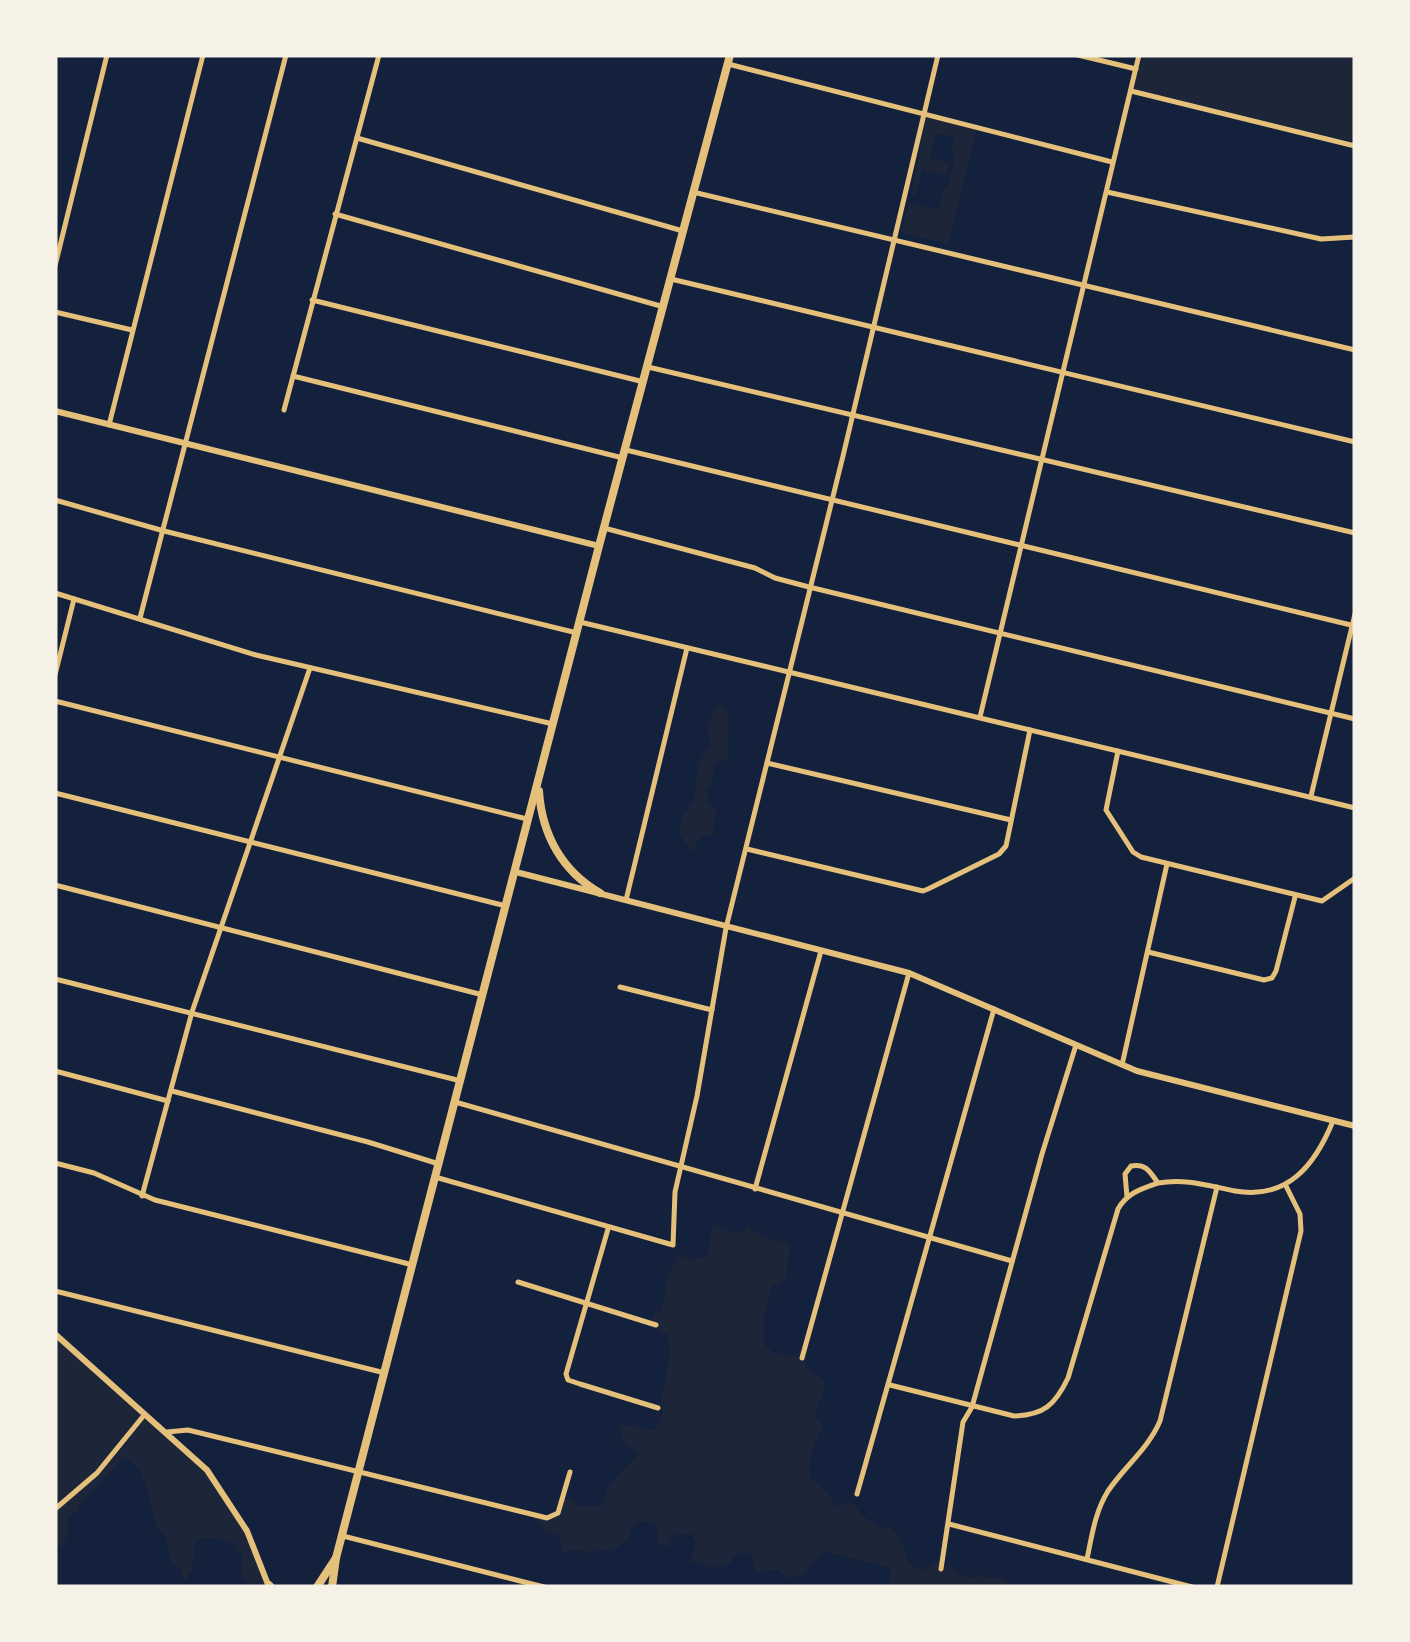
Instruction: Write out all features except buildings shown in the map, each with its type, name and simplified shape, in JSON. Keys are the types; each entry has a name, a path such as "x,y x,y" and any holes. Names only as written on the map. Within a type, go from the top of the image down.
{"main road":[{"path":"317,1587 336,1558 343,1536 729,59"},
{"path":"55,411 599,546"},
{"path":"538,782 542,820 552,844 572,871 600,893"},
{"path":"516,872 909,973 1122,1066 1355,1126"},
{"path":"55,1334 207,1470 247,1531 270,1586"},
{"path":"329,1587 336,1558"}],"street":[{"path":"55,266 108,55"},
{"path":"109,425 203,55"},
{"path":"140,618 286,55"},
{"path":"284,410 379,55"},
{"path":"435,1176 672,1246 673,1202 726,928 938,55"},
{"path":"1078,55 1136,69"},
{"path":"980,717 1140,55"},
{"path":"729,59 1114,162"},
{"path":"1131,91 1355,146"},
{"path":"357,138 683,231"},
{"path":"694,192 1355,350"},
{"path":"1107,192 1321,239 1355,237"},
{"path":"336,214 664,307"},
{"path":"671,279 1355,442"},
{"path":"312,300 644,382"},
{"path":"55,312 132,330"},
{"path":"648,366 1355,533"},
{"path":"293,376 1354,626"},
{"path":"55,500 164,532 577,633"},
{"path":"604,528 756,568 775,578 809,587 1355,719"},
{"path":"55,593 192,637 553,724"},
{"path":"55,675 74,599"},
{"path":"1311,797 1355,614"},
{"path":"580,622 1355,808"},
{"path":"626,900 688,648"},
{"path":"142,1196 192,1012 310,668"},
{"path":"55,701 528,819"},
{"path":"747,849 922,891 1000,854 1006,846 1030,730"},
{"path":"1118,752 1106,810 1133,852 1322,902 1355,878"},
{"path":"767,763 1010,820"},
{"path":"55,793 506,906"},
{"path":"1122,1066 1167,864"},
{"path":"55,886 483,995"},
{"path":"1148,952 1264,980 1272,978 1295,896"},
{"path":"756,1188 821,950"},
{"path":"802,1358 909,973"},
{"path":"55,979 461,1081"},
{"path":"620,987 712,1010"},
{"path":"856,1494 994,1009"},
{"path":"941,1569 962,1422 972,1407 1076,1045"},
{"path":"55,1071 168,1101"},
{"path":"171,1091 439,1164"},
{"path":"456,1102 1012,1261"},
{"path":"889,1384 1014,1416 1045,1411 1058,1400 1068,1378 1112,1221 1127,1196 1158,1182 1173,1180 1251,1193 1286,1186 1311,1164 1333,1121"},
{"path":"55,1163 94,1173 142,1196 413,1265"},
{"path":"1127,1196 1125,1174 1131,1166 1146,1167 1158,1182"},
{"path":"1088,1558 1102,1502 1151,1440 1160,1421 1217,1186"},
{"path":"1217,1587 1301,1231 1300,1214 1286,1186"},
{"path":"608,1229 565,1368 567,1376 580,1384 658,1408"},
{"path":"518,1282 656,1324"},
{"path":"55,1290 384,1373"},
{"path":"55,1509 96,1473 145,1413"},
{"path":"167,1432 188,1430 547,1518 558,1513 570,1472"},
{"path":"949,1524 1192,1587"},
{"path":"343,1536 544,1587"}],"shaded area":[{"path":"1139,55 1355,55 1355,142 1130,91"},
{"path":"926,119 976,130 949,244 901,232 909,203 938,210 947,188 955,138 936,134 930,158 949,163 947,175 922,169 915,196 911,195"},
{"path":"717,704 729,710 728,759 714,764 712,783 707,789 709,805 716,808 712,836 700,836 693,852 680,835 681,820 694,799 698,765 711,743 706,728"},
{"path":"713,1225 736,1233 749,1225 773,1240 790,1243 786,1280 771,1287 764,1318 764,1344 774,1354 803,1357 806,1368 826,1382 815,1415 823,1428 812,1451 810,1477 831,1497 834,1508 851,1501 873,1523 892,1528 912,1566 918,1569 936,1563 951,1566 970,1578 1002,1578 1010,1587 890,1587 891,1568 824,1552 803,1575 786,1578 778,1570 755,1572 753,1557 744,1553 734,1555 730,1564 711,1568 691,1561 696,1543 691,1534 674,1535 669,1545 663,1547 656,1525 643,1521 630,1528 629,1539 611,1551 597,1548 589,1554 580,1550 562,1552 559,1535 544,1530 534,1518 553,1518 564,1499 571,1499 576,1505 600,1507 609,1486 639,1453 622,1441 620,1424 654,1430 659,1423 669,1343 668,1335 652,1322 661,1310 665,1283 679,1254 690,1260 707,1256"},
{"path":"55,1334 200,1462 237,1512 267,1587 255,1587 242,1579 242,1553 235,1543 214,1538 196,1539 192,1570 183,1580 180,1568 172,1562 165,1533 158,1530 140,1472 127,1458 80,1504 78,1512 67,1516 69,1532 59,1546 55,1541"}]}
